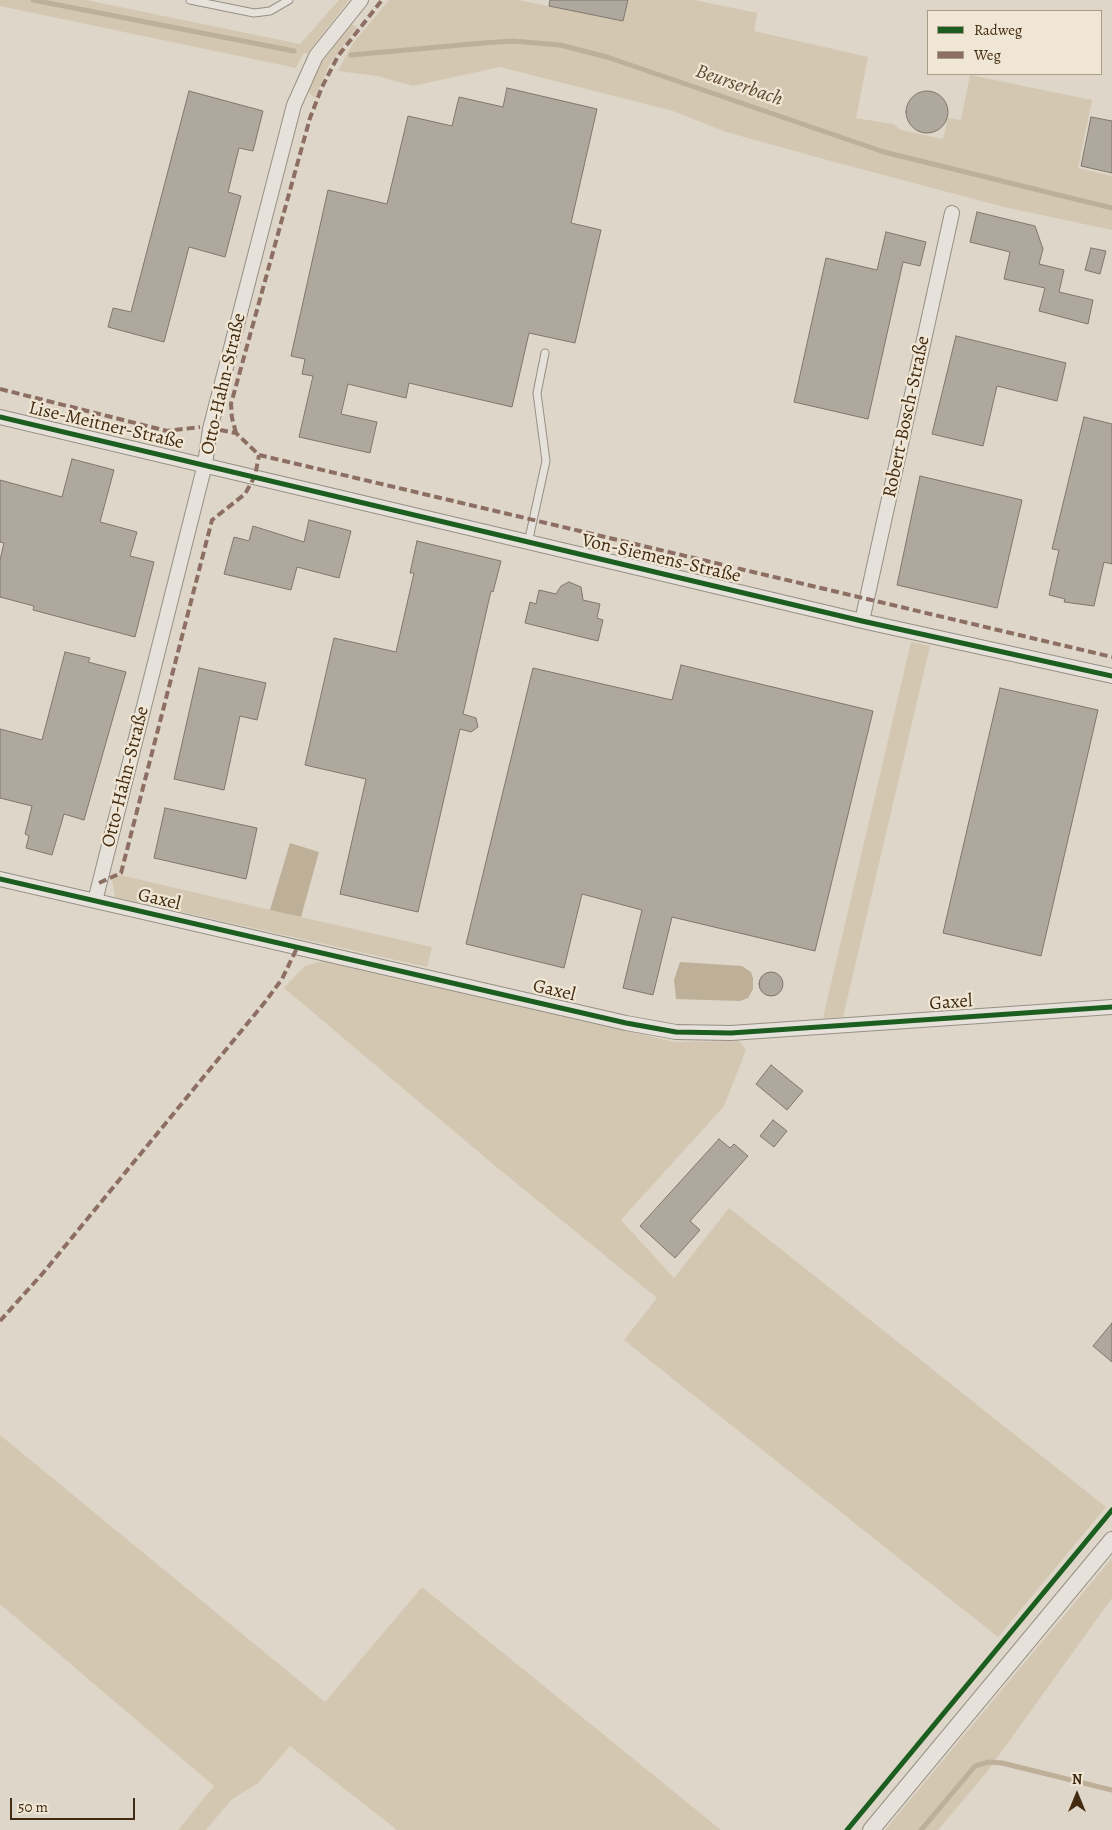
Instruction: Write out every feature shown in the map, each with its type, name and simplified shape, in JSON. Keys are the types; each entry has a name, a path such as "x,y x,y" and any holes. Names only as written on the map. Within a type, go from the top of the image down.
{"street":[{"name":"Otto-Hahn-Straße","path":"95,901 205,464 210,429 294,105 316,56 361,0"},
{"name":"Robert-Bosch-Straße","path":"862,621 952,213"},
{"name":"Lise-Meitner-Straße","path":"0,417 205,464"},
{"name":"Von-Siemens-Straße","path":"205,464 528,543 862,621 1112,676"},
{"name":"Gaxel","path":"0,879 617,1021 676,1032 731,1033 1112,1007"},
{"path":"871,1830 1112,1540"}],"lane":[{"path":"190,0 254,13 270,11 288,0"},
{"path":"528,543 546,461 538,393 545,353"}],"shaded area":[{"path":"0,0 86,0 300,44 339,0 349,0 307,54 304,53 296,68 0,6"},
{"path":"389,0 518,0 623,21 628,0 694,0 757,13 754,31 868,57 856,118 893,124 901,130 943,139 948,118 961,120 970,75 1092,100 1078,168 1112,176 1112,230 1004,207 831,161 726,132 673,111 500,67 413,86 378,76 338,71 353,43"},
{"path":"351,24 357,27 329,65 315,98 308,92 311,82 325,57"},
{"path":"911,642 930,646 843,1017 823,1018"},
{"path":"290,843 319,852 301,917 270,910"},
{"path":"111,873 432,947 427,967 115,897"},
{"path":"322,961 675,1042 739,1041 746,1050 724,1106 621,1220 674,1278 729,1208 1106,1507 998,1637 624,1340 657,1298 494,1165 284,988 305,966"},
{"path":"680,962 742,966 751,972 753,989 748,998 740,1001 676,999 674,980"},
{"path":"0,1435 325,1702 422,1587 721,1830 397,1830 290,1746 258,1783 231,1800 206,1830 178,1830 214,1786 0,1604"},
{"path":"1112,1558 1112,1598 987,1772 938,1830 885,1830"}],"building":[{"path":"550,0 628,0 623,21 549,6"},
{"path":"507,88 597,109 571,223 601,230 575,343 529,333 512,407 409,383 406,398 348,384 341,414 377,422 370,453 299,437 313,376 302,374 305,359 291,356 328,190 387,204 408,116 452,126 459,97 503,107"},
{"path":"189,91 263,111 253,151 239,148 228,192 241,196 225,257 189,247 164,342 108,327 113,308 131,312"},
{"path":"927,91 942,97 948,112 942,127 927,133 912,127 906,112 912,97"},
{"path":"1091,117 1112,121 1112,173 1081,166"},
{"path":"977,212 1035,226 1043,249 1039,264 1064,270 1059,292 1093,300 1088,324 1039,311 1045,288 1004,279 1010,252 970,242"},
{"path":"886,232 926,242 920,266 903,262 868,419 794,402 826,258 877,270"},
{"path":"1091,248 1106,251 1100,274 1085,270"},
{"path":"956,336 1066,363 1057,401 997,386 983,446 932,434"},
{"path":"1084,417 1112,424 1112,564 1104,562 1094,606 1064,602 1065,599 1049,595 1059,550 1052,549"},
{"path":"72,459 114,470 100,522 137,532 130,556 154,562 135,637 33,610 34,606 0,597 0,560 4,543 0,542 0,480 62,497"},
{"path":"920,476 1022,500 997,608 897,585"},
{"path":"309,520 351,531 339,578 297,567 291,590 224,574 234,537 249,541 253,526 304,542"},
{"path":"417,541 501,561 493,592 491,591 463,714 476,718 478,727 471,732 460,729 418,912 340,894 366,779 305,765 334,638 396,652 414,573 410,573"},
{"path":"569,582 581,587 583,600 600,604 597,618 603,620 598,641 525,623 530,602 536,604 539,590 556,594 561,586"},
{"path":"65,652 90,658 88,662 126,672 84,820 64,814 52,855 26,848 29,836 25,834 32,806 0,798 0,729 42,740"},
{"path":"681,665 873,711 815,951 672,917 653,995 623,988 642,910 582,894 564,968 466,944 533,668 672,700"},
{"path":"199,668 266,683 257,720 240,716 224,790 174,779"},
{"path":"1000,688 1098,710 1041,956 943,933"},
{"path":"165,808 257,828 246,879 154,858"},
{"path":"771,972 776,973 782,979 782,989 776,995 771,996 766,995 760,989 759,984 760,979 766,973"},
{"path":"771,1065 803,1091 787,1110 756,1084"},
{"path":"773,1120 787,1131 774,1147 760,1136"},
{"path":"719,1139 730,1148 734,1144 748,1156 690,1221 700,1230 675,1258 640,1226"},
{"path":"1112,1323 1112,1362 1093,1346"}],"waterway":[{"name":"Beurserbach","path":"33,0 294,51"},
{"name":"Beurserbach","path":"351,55 513,41 560,45 607,57 884,152 1112,208"},
{"path":"921,1830 975,1766 989,1762 1002,1763 1112,1790"}],"marked path":[{"path":"236,433 231,404 310,118 322,87 338,56 382,0"},
{"path":"0,389 167,431 200,427"},
{"path":"220,430 236,433 259,455 1112,657"},
{"path":"99,883 121,873 212,520 245,494 255,476 259,455"},
{"path":"0,1321 43,1273 265,1002 282,979 297,948"}],"cycle path":[{"path":"0,417 862,621 1112,676"},
{"path":"0,879 626,1023 676,1032 731,1033 1112,1007"},
{"path":"847,1830 1112,1510"}]}
